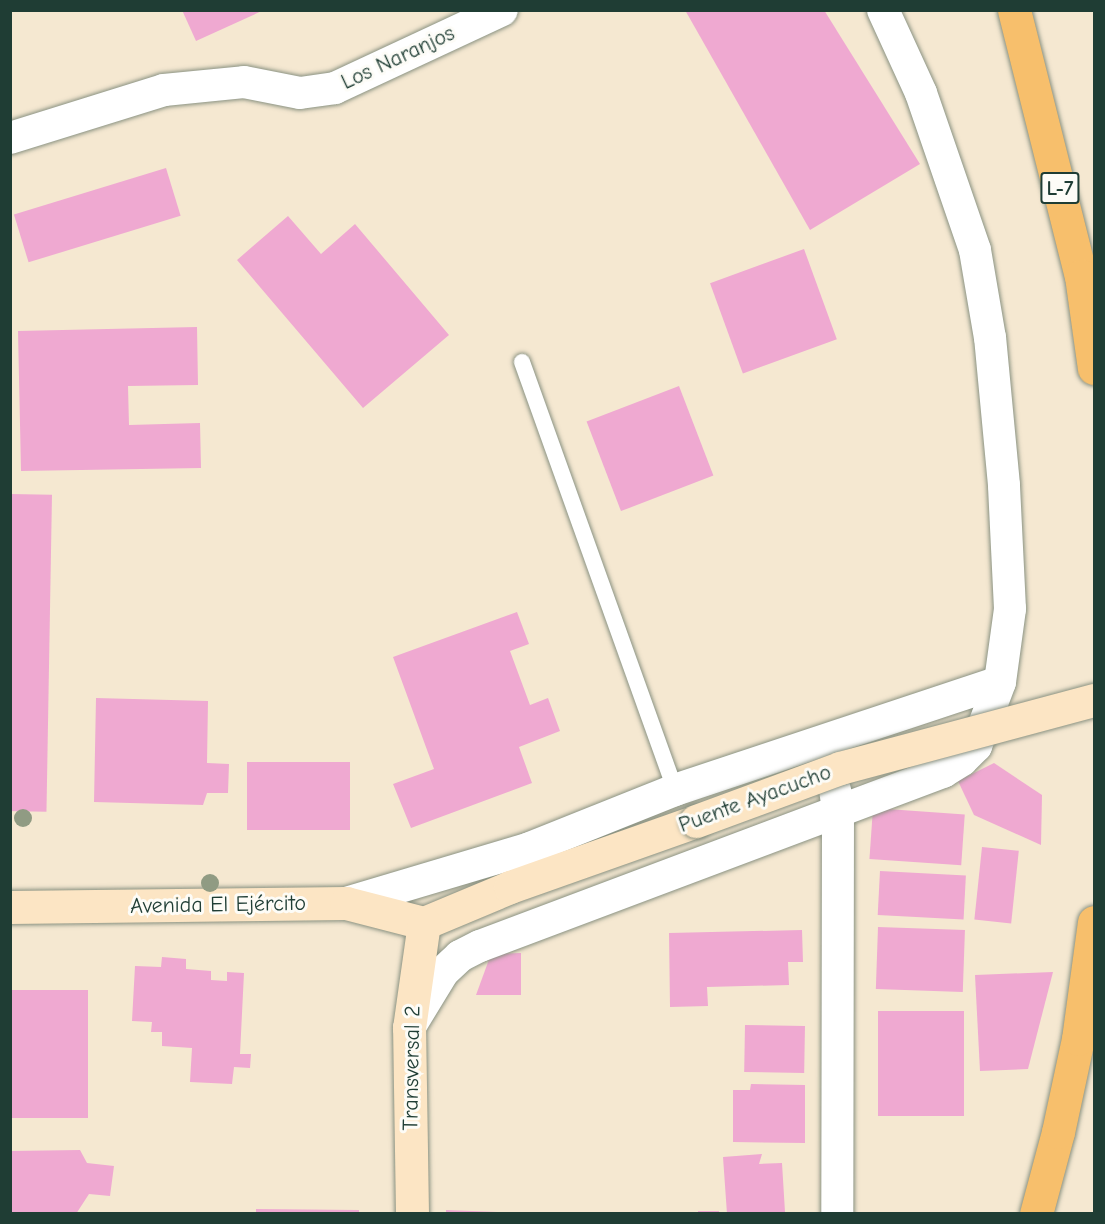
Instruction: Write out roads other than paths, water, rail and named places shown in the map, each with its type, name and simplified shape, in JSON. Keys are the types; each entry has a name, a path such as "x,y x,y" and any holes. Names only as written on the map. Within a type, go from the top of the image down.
{"highway":[{"name":"L-7","path":"1014,10 1081,276 1095,368"},
{"path":"1036,1214 1058,1132 1078,1039 1095,922"}],"street":[{"name":"Los Naranjos","path":"10,138 164,90 244,82 300,93 335,88 502,10"},
{"path":"410,1028 443,972 460,956 480,946 943,772 962,760 976,746 1000,682 1010,609 1004,485 990,338 975,250 921,93 883,10"},
{"path":"346,903 530,848 675,790 1000,682"},
{"name":"Puente Ayacucho","path":"424,923 510,887 840,768 1095,700"},
{"path":"827,739 837,810 837,1214"},
{"name":"Avenida El Ejército","path":"10,908 346,903 424,923"},
{"name":"Transversal 2","path":"412,1214 410,1028 424,923"}],"lane":[{"path":"522,362 675,790"}]}
